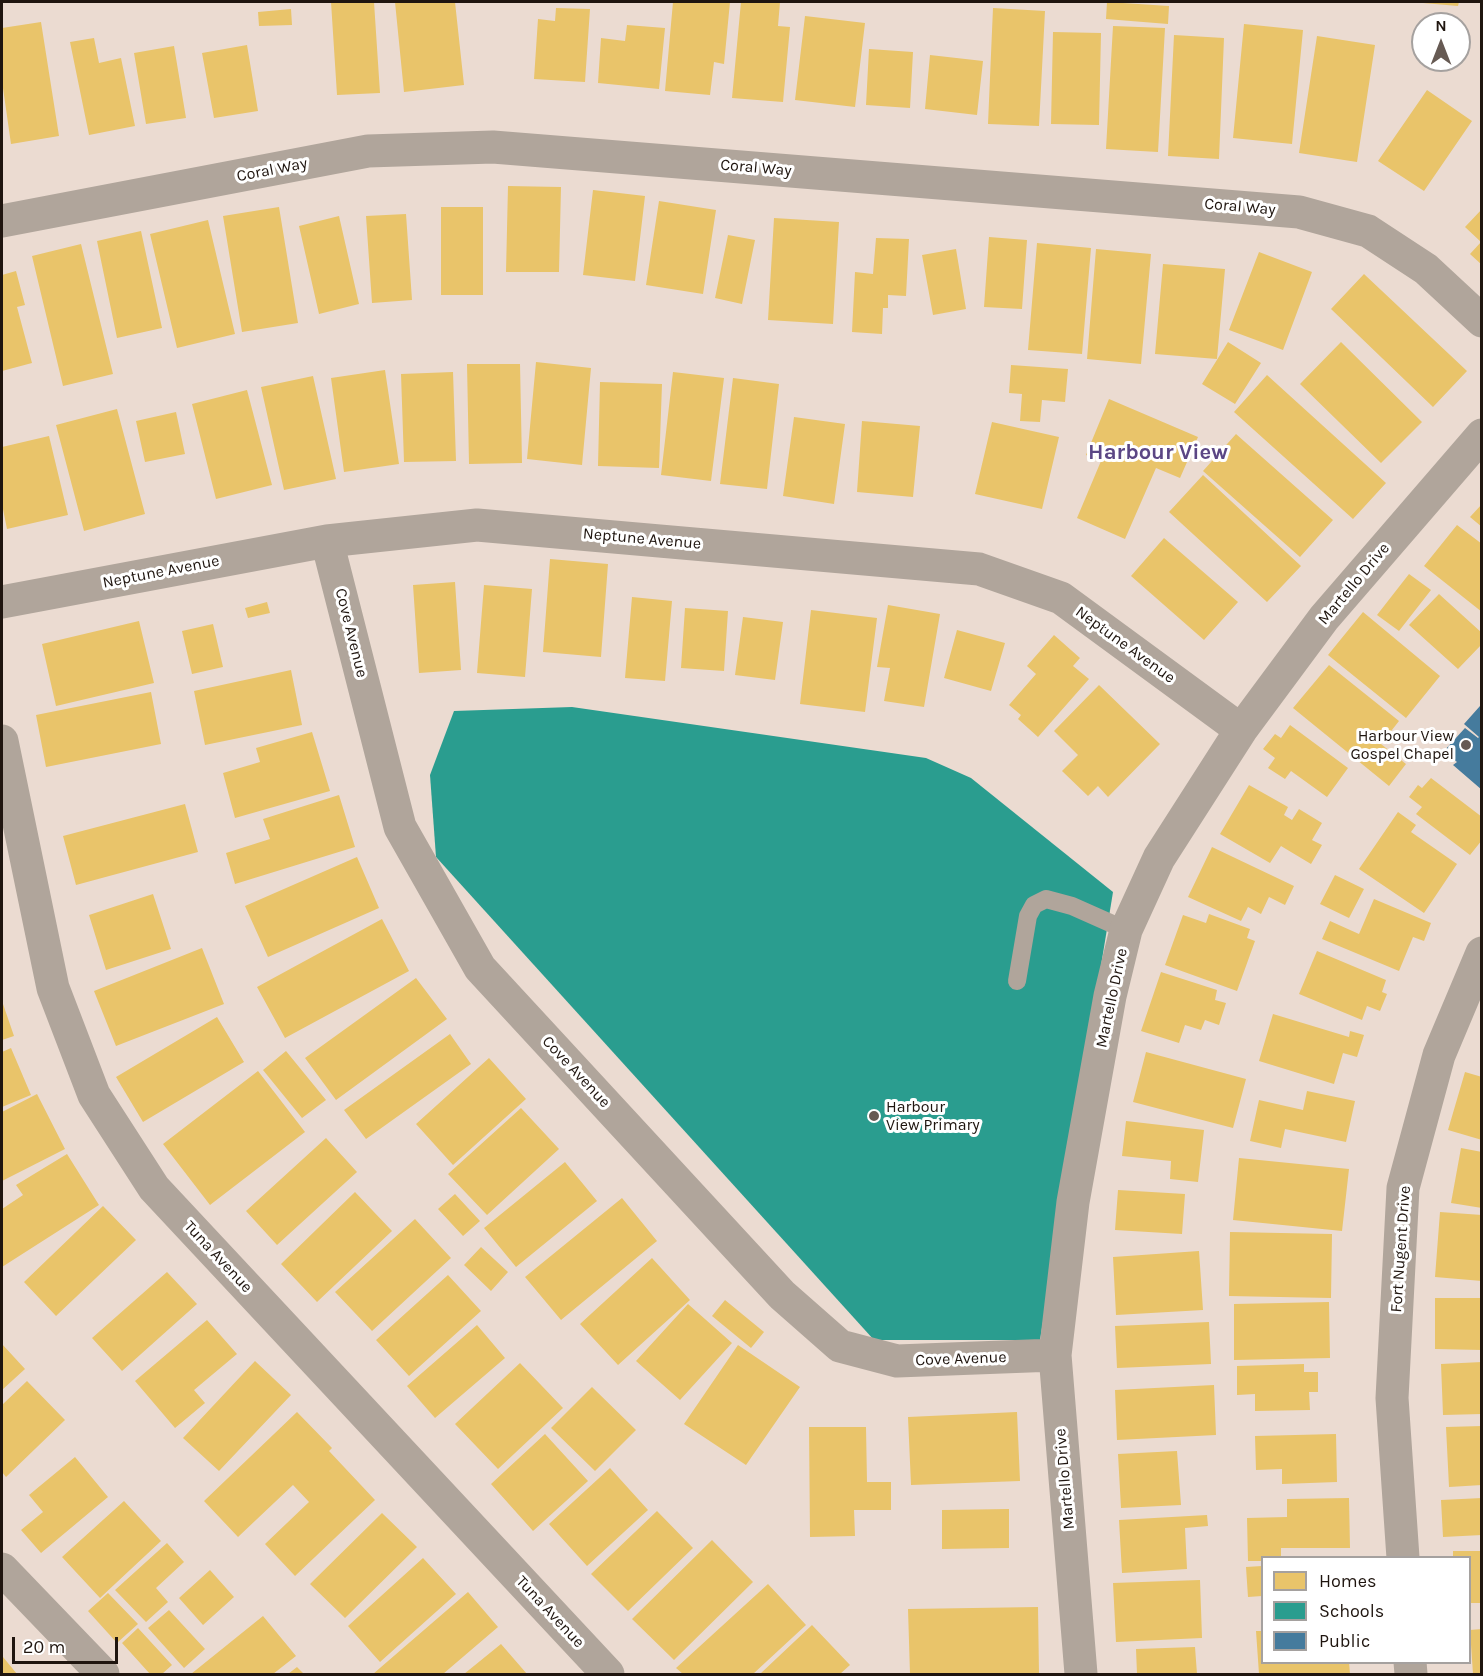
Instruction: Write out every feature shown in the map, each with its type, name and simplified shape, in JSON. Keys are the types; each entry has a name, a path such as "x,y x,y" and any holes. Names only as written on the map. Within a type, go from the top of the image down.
{"street":[{"name":"Coral Way","path":"2,221 368,151 493,147 1299,212 1368,231 1426,269 1482,321"},
{"name":"Martello Drive","path":"1081,1674 1055,1355 1073,1202 1110,996 1126,930 1159,858 1240,730 1324,618 1482,435"},
{"name":"Neptune Avenue","path":"2,602 327,541 477,525 979,569 1062,598 1240,730"},
{"name":"Cove Avenue","path":"327,541 400,826 480,968 782,1295 840,1346 897,1361 1055,1355"},
{"name":"Tuna Avenue","path":"2,741 53,988 94,1095 142,1170 154,1188 608,1674"},
{"name":"Fort Nugent Drive","path":"1403,1556 1392,1398 1403,1188 1439,1055 1482,953"},
{"path":"2,1569 103,1674"}],"lane":[{"path":"1017,981 1028,916 1034,905 1046,900 1072,906 1126,930"}],"building: Homes":[{"path":"331,2 374,2 380,93 337,95"},
{"path":"395,2 455,2 464,85 404,92"},
{"path":"673,2 730,2 724,64 714,62 710,95 665,91"},
{"path":"741,2 780,2 778,26 790,27 783,102 732,98"},
{"path":"1107,2 1169,6 1168,24 1106,19"},
{"path":"1423,2 1459,2 1458,6"},
{"path":"556,8 590,9 585,82 534,79 538,19 555,21"},
{"path":"993,8 1045,11 1039,126 988,124"},
{"path":"291,9 292,25 259,26 258,12"},
{"path":"805,16 865,23 855,107 795,100"},
{"path":"41,22 59,136 11,144 2,81 2,28"},
{"path":"1244,24 1303,30 1292,144 1233,138"},
{"path":"627,25 665,28 659,89 598,83 601,38 625,41"},
{"path":"1113,26 1165,28 1158,152 1106,149"},
{"path":"1053,32 1101,33 1099,125 1051,124"},
{"path":"1174,35 1224,38 1219,159 1168,156"},
{"path":"1317,36 1375,45 1357,162 1299,153"},
{"path":"94,38 99,63 121,58 135,126 89,135 70,42"},
{"path":"247,45 258,111 214,118 202,53"},
{"path":"174,46 186,118 146,124 134,53"},
{"path":"869,49 913,52 910,108 866,105"},
{"path":"930,55 983,61 977,115 925,109"},
{"path":"1427,90 1472,121 1424,191 1378,161"},
{"path":"508,186 561,187 559,272 506,272"},
{"path":"593,190 645,196 635,281 583,275"},
{"path":"659,201 716,210 703,294 646,285"},
{"path":"279,207 298,323 242,332 223,216"},
{"path":"441,207 483,207 483,295 441,295"},
{"path":"1482,209 1482,265 1470,254 1481,242 1465,227"},
{"path":"406,214 412,300 372,303 366,216"},
{"path":"339,216 359,304 319,314 299,226"},
{"path":"774,218 839,222 833,324 768,320"},
{"path":"208,220 235,334 177,348 150,234"},
{"path":"141,231 162,328 117,338 97,241"},
{"path":"728,235 755,240 742,304 715,298"},
{"path":"989,237 1027,240 1022,309 984,307"},
{"path":"876,238 909,239 906,296 888,295 888,308 883,308 882,334 852,332 855,272 873,274"},
{"path":"1037,243 1091,248 1082,354 1028,350"},
{"path":"81,244 113,374 63,386 32,256"},
{"path":"956,249 966,309 933,315 922,255"},
{"path":"1096,249 1151,254 1141,364 1087,359"},
{"path":"1259,252 1312,272 1283,350 1229,330"},
{"path":"1163,264 1225,269 1217,359 1155,354"},
{"path":"16,271 25,305 17,307 32,363 2,371 2,275"},
{"path":"1364,274 1467,371 1433,407 1331,309"},
{"path":"1228,342 1261,363 1235,404 1202,384"},
{"path":"1341,342 1422,422 1381,463 1300,384"},
{"path":"536,362 591,368 582,465 527,459"},
{"path":"467,364 520,364 522,463 469,464"},
{"path":"1011,365 1068,369 1065,402 1042,400 1040,422 1020,421 1022,394 1009,393"},
{"path":"385,370 399,464 344,472 331,378"},
{"path":"453,372 456,461 404,462 401,374"},
{"path":"673,372 724,378 711,481 661,475"},
{"path":"1267,375 1386,483 1353,519 1234,412"},
{"path":"313,376 336,479 284,490 261,387"},
{"path":"733,378 779,384 767,489 720,484"},
{"path":"600,382 662,384 659,468 598,466"},
{"path":"247,390 272,485 216,499 192,404"},
{"path":"1109,399 1198,437 1180,478 1156,468 1125,539 1077,518 1101,461 1086,455"},
{"path":"117,409 145,514 84,531 56,425"},
{"path":"176,412 185,454 145,462 136,421"},
{"path":"794,417 845,424 834,504 783,496"},
{"path":"862,421 920,426 913,497 857,492"},
{"path":"992,422 1059,437 1042,509 975,494"},
{"path":"1236,434 1333,520 1300,557 1203,471"},
{"path":"49,436 68,515 7,529 2,504 2,447"},
{"path":"1203,475 1301,566 1267,602 1169,512"},
{"path":"1482,504 1482,527 1470,517"},
{"path":"1457,525 1482,544 1482,612 1424,566"},
{"path":"1164,538 1238,602 1204,640 1131,576"},
{"path":"550,559 608,564 601,657 543,652"},
{"path":"1409,574 1431,590 1399,631 1377,615"},
{"path":"455,582 461,670 419,673 413,585"},
{"path":"484,585 532,589 525,677 477,673"},
{"path":"1439,594 1482,633 1482,644 1458,669 1409,625"},
{"path":"632,597 672,601 665,681 625,678"},
{"path":"267,602 270,613 248,618 245,608"},
{"path":"888,605 940,614 924,707 884,701 890,668 877,667"},
{"path":"685,608 728,611 724,671 681,668"},
{"path":"811,610 877,618 865,712 800,704"},
{"path":"1363,612 1440,676 1406,718 1328,655"},
{"path":"743,617 783,622 775,680 735,675"},
{"path":"139,621 154,683 56,706 42,644"},
{"path":"213,624 223,667 192,674 182,631"},
{"path":"957,630 1005,643 991,691 944,678"},
{"path":"1054,635 1080,658 1073,666 1089,679 1038,737 1018,719 1021,715 1009,705 1036,674 1027,666"},
{"path":"1329,665 1399,721 1381,744 1406,764 1389,786 1293,708"},
{"path":"291,670 302,725 205,745 194,691"},
{"path":"1099,685 1160,744 1108,797 1098,786 1088,796 1062,771 1078,755 1054,731"},
{"path":"151,692 161,744 46,767 36,715"},
{"path":"1290,725 1348,768 1327,797 1291,771 1285,779 1268,768 1275,758 1263,749 1275,734 1281,738"},
{"path":"518,729 665,739 661,794 606,791 605,806 555,802 556,785 544,785 543,802 451,797 455,747 516,751"},
{"path":"312,732 330,791 235,818 223,773 260,762 256,748"},
{"path":"675,742 855,755 851,798 671,785"},
{"path":"1431,778 1482,817 1482,840 1470,855 1416,814 1422,807 1409,797 1418,785 1422,788"},
{"path":"864,782 936,788 935,805 863,799"},
{"path":"1249,785 1288,807 1284,815 1292,820 1299,809 1322,823 1312,840 1322,845 1311,864 1281,846 1270,863 1220,834"},
{"path":"339,795 355,847 235,884 226,853 270,839 263,819"},
{"path":"185,804 198,852 76,885 63,836"},
{"path":"455,806 542,814 537,867 449,858"},
{"path":"866,807 888,809 885,843 917,846 913,893 547,864 551,817 863,841"},
{"path":"1398,812 1416,825 1411,832 1457,864 1424,913 1359,869"},
{"path":"1212,847 1294,886 1285,905 1269,897 1261,914 1248,907 1241,921 1188,897"},
{"path":"357,857 379,908 268,957 245,906"},
{"path":"1335,875 1364,889 1349,918 1320,904"},
{"path":"153,894 171,949 106,970 89,915"},
{"path":"1374,899 1431,923 1424,941 1413,937 1399,971 1322,939 1330,921 1359,934"},
{"path":"1209,914 1250,929 1247,938 1255,941 1237,991 1165,965 1183,915 1206,923"},
{"path":"382,919 409,971 285,1038 257,987"},
{"path":"898,923 979,928 977,974 895,969"},
{"path":"202,948 224,1004 116,1046 94,991"},
{"path":"1317,951 1386,980 1382,992 1387,994 1380,1011 1367,1006 1362,1020 1299,994"},
{"path":"1161,972 1217,990 1215,1000 1226,1003 1219,1025 1205,1020 1201,1030 1185,1025 1179,1043 1141,1031"},
{"path":"416,978 447,1019 336,1100 305,1058"},
{"path":"2,1001 14,1036 2,1040"},
{"path":"1273,1014 1349,1037 1350,1031 1364,1035 1357,1057 1343,1053 1334,1084 1259,1061"},
{"path":"217,1017 244,1062 143,1122 116,1077"},
{"path":"450,1034 471,1064 366,1139 344,1110"},
{"path":"11,1048 31,1095 2,1107 2,1052"},
{"path":"286,1051 326,1100 302,1118 263,1070"},
{"path":"1146,1052 1246,1079 1233,1128 1133,1102"},
{"path":"489,1058 526,1099 453,1165 416,1124"},
{"path":"258,1071 305,1132 210,1205 163,1144"},
{"path":"1465,1072 1482,1077 1482,1140 1448,1130"},
{"path":"1307,1091 1355,1101 1346,1142 1285,1129 1281,1148 1250,1141 1259,1100 1303,1110"},
{"path":"37,1094 65,1149 2,1181 2,1112"},
{"path":"521,1108 559,1149 487,1215 448,1174"},
{"path":"1126,1121 1204,1130 1198,1182 1170,1179 1171,1161 1122,1156"},
{"path":"326,1138 357,1172 277,1245 246,1211"},
{"path":"1461,1148 1482,1152 1482,1208 1451,1203"},
{"path":"67,1154 99,1205 2,1267 2,1209 23,1195 16,1185"},
{"path":"1239,1158 1349,1169 1342,1231 1233,1220"},
{"path":"565,1162 597,1201 516,1267 484,1228"},
{"path":"1118,1190 1185,1194 1182,1234 1115,1230"},
{"path":"355,1192 392,1231 317,1302 281,1264"},
{"path":"455,1194 480,1221 463,1236 438,1209"},
{"path":"622,1198 657,1241 561,1320 525,1277"},
{"path":"103,1206 136,1240 56,1316 24,1282"},
{"path":"1440,1212 1482,1215 1482,1281 1435,1277"},
{"path":"415,1219 451,1258 372,1331 335,1292"},
{"path":"1230,1232 1332,1234 1331,1298 1229,1296"},
{"path":"481,1247 508,1272 491,1291 464,1265"},
{"path":"1199,1251 1203,1310 1116,1315 1113,1257"},
{"path":"652,1258 690,1300 618,1365 580,1324"},
{"path":"167,1272 197,1304 122,1371 92,1338"},
{"path":"448,1275 481,1311 409,1376 376,1340"},
{"path":"1435,1298 1482,1298 1482,1350 1435,1349"},
{"path":"725,1300 764,1332 751,1348 712,1316"},
{"path":"1329,1302 1330,1358 1234,1360 1234,1304"},
{"path":"688,1304 732,1343 680,1400 636,1361"},
{"path":"207,1320 237,1354 194,1390 205,1403 175,1428 135,1381"},
{"path":"1209,1322 1211,1364 1117,1368 1115,1326"},
{"path":"477,1325 505,1358 435,1418 407,1386"},
{"path":"2,1344 25,1369 2,1390"},
{"path":"738,1345 800,1387 746,1465 684,1424"},
{"path":"255,1361 291,1395 219,1471 183,1438"},
{"path":"1482,1362 1482,1414 1443,1415 1441,1364"},
{"path":"520,1363 563,1408 498,1469 455,1424"},
{"path":"1304,1364 1304,1372 1318,1372 1318,1392 1309,1392 1310,1410 1255,1411 1255,1394 1237,1395 1237,1366"},
{"path":"27,1381 65,1420 6,1477 2,1472 2,1405"},
{"path":"1214,1385 1216,1435 1117,1440 1115,1390"},
{"path":"592,1387 636,1430 595,1471 551,1428"},
{"path":"297,1412 332,1448 329,1451 375,1500 295,1576 265,1544 309,1502 293,1485 238,1537 204,1501"},
{"path":"1017,1412 1020,1481 911,1485 908,1417"},
{"path":"1482,1426 1482,1485 1449,1487 1446,1427"},
{"path":"809,1427 866,1427 867,1482 891,1482 891,1510 854,1510 855,1536 810,1537"},
{"path":"545,1434 588,1481 533,1531 491,1484"},
{"path":"1336,1434 1337,1482 1282,1484 1282,1469 1256,1470 1255,1436"},
{"path":"1177,1451 1181,1505 1121,1508 1118,1454"},
{"path":"75,1457 108,1497 41,1553 21,1530 43,1512 29,1495"},
{"path":"610,1468 648,1510 587,1566 549,1524"},
{"path":"1349,1498 1350,1548 1281,1548 1281,1556 1261,1556 1261,1561 1248,1561 1247,1518 1287,1517 1287,1499"},
{"path":"1482,1498 1482,1535 1443,1537 1441,1500"},
{"path":"124,1501 161,1541 100,1598 62,1557"},
{"path":"1009,1509 1009,1548 942,1549 942,1510"},
{"path":"657,1511 693,1548 628,1611 591,1574"},
{"path":"382,1513 417,1547 345,1618 310,1584"},
{"path":"1207,1515 1208,1526 1185,1528 1187,1569 1122,1573 1119,1520"},
{"path":"712,1540 753,1582 674,1660 632,1619"},
{"path":"167,1543 184,1562 156,1588 168,1602 146,1622 115,1590"},
{"path":"1453,1551 1482,1551 1482,1603 1471,1603 1471,1556 1453,1556"},
{"path":"423,1558 456,1594 380,1662 348,1626"},
{"path":"1261,1566 1261,1596 1248,1597 1246,1567"},
{"path":"210,1570 234,1597 203,1625 179,1598"},
{"path":"1200,1580 1202,1638 1116,1642 1113,1583"},
{"path":"768,1584 806,1625 753,1674 683,1674 676,1668"},
{"path":"468,1592 498,1627 443,1674 373,1674"},
{"path":"108,1593 138,1624 117,1643 88,1611"},
{"path":"1038,1607 1039,1674 910,1674 908,1609"},
{"path":"169,1610 205,1649 184,1668 148,1628"},
{"path":"263,1616 296,1656 273,1674 191,1674"},
{"path":"812,1625 850,1665 840,1674 760,1674"},
{"path":"138,1628 172,1665 162,1674 150,1674 122,1643"},
{"path":"1482,1629 1482,1674 1473,1674 1471,1630"},
{"path":"1256,1631 1261,1631 1261,1664 1349,1664 1350,1674 1259,1674"},
{"path":"501,1644 527,1674 464,1674"},
{"path":"1195,1647 1197,1674 1137,1674 1136,1649"},
{"path":"3,1657 17,1674 2,1674"},
{"path":"297,1667 304,1674 288,1674"}],"building: Schools":[{"name":"Harbour View Primary","path":"572,707 926,758 971,778 1113,892 1040,1340 874,1340 436,857 430,775 454,711"}],"building: Public":[{"name":"Harbour View Gospel Chapel","path":"1480,706 1482,707 1482,790 1453,765 1457,762 1444,751 1465,728 1479,737 1464,724"}],"place":[{"name":"Harbour View Gospel Chapel","path":"1466,745"},
{"name":"Harbour View Primary","path":"874,1116"}],"district":[{"name":"Harbour View","path":"1158,453"}]}
